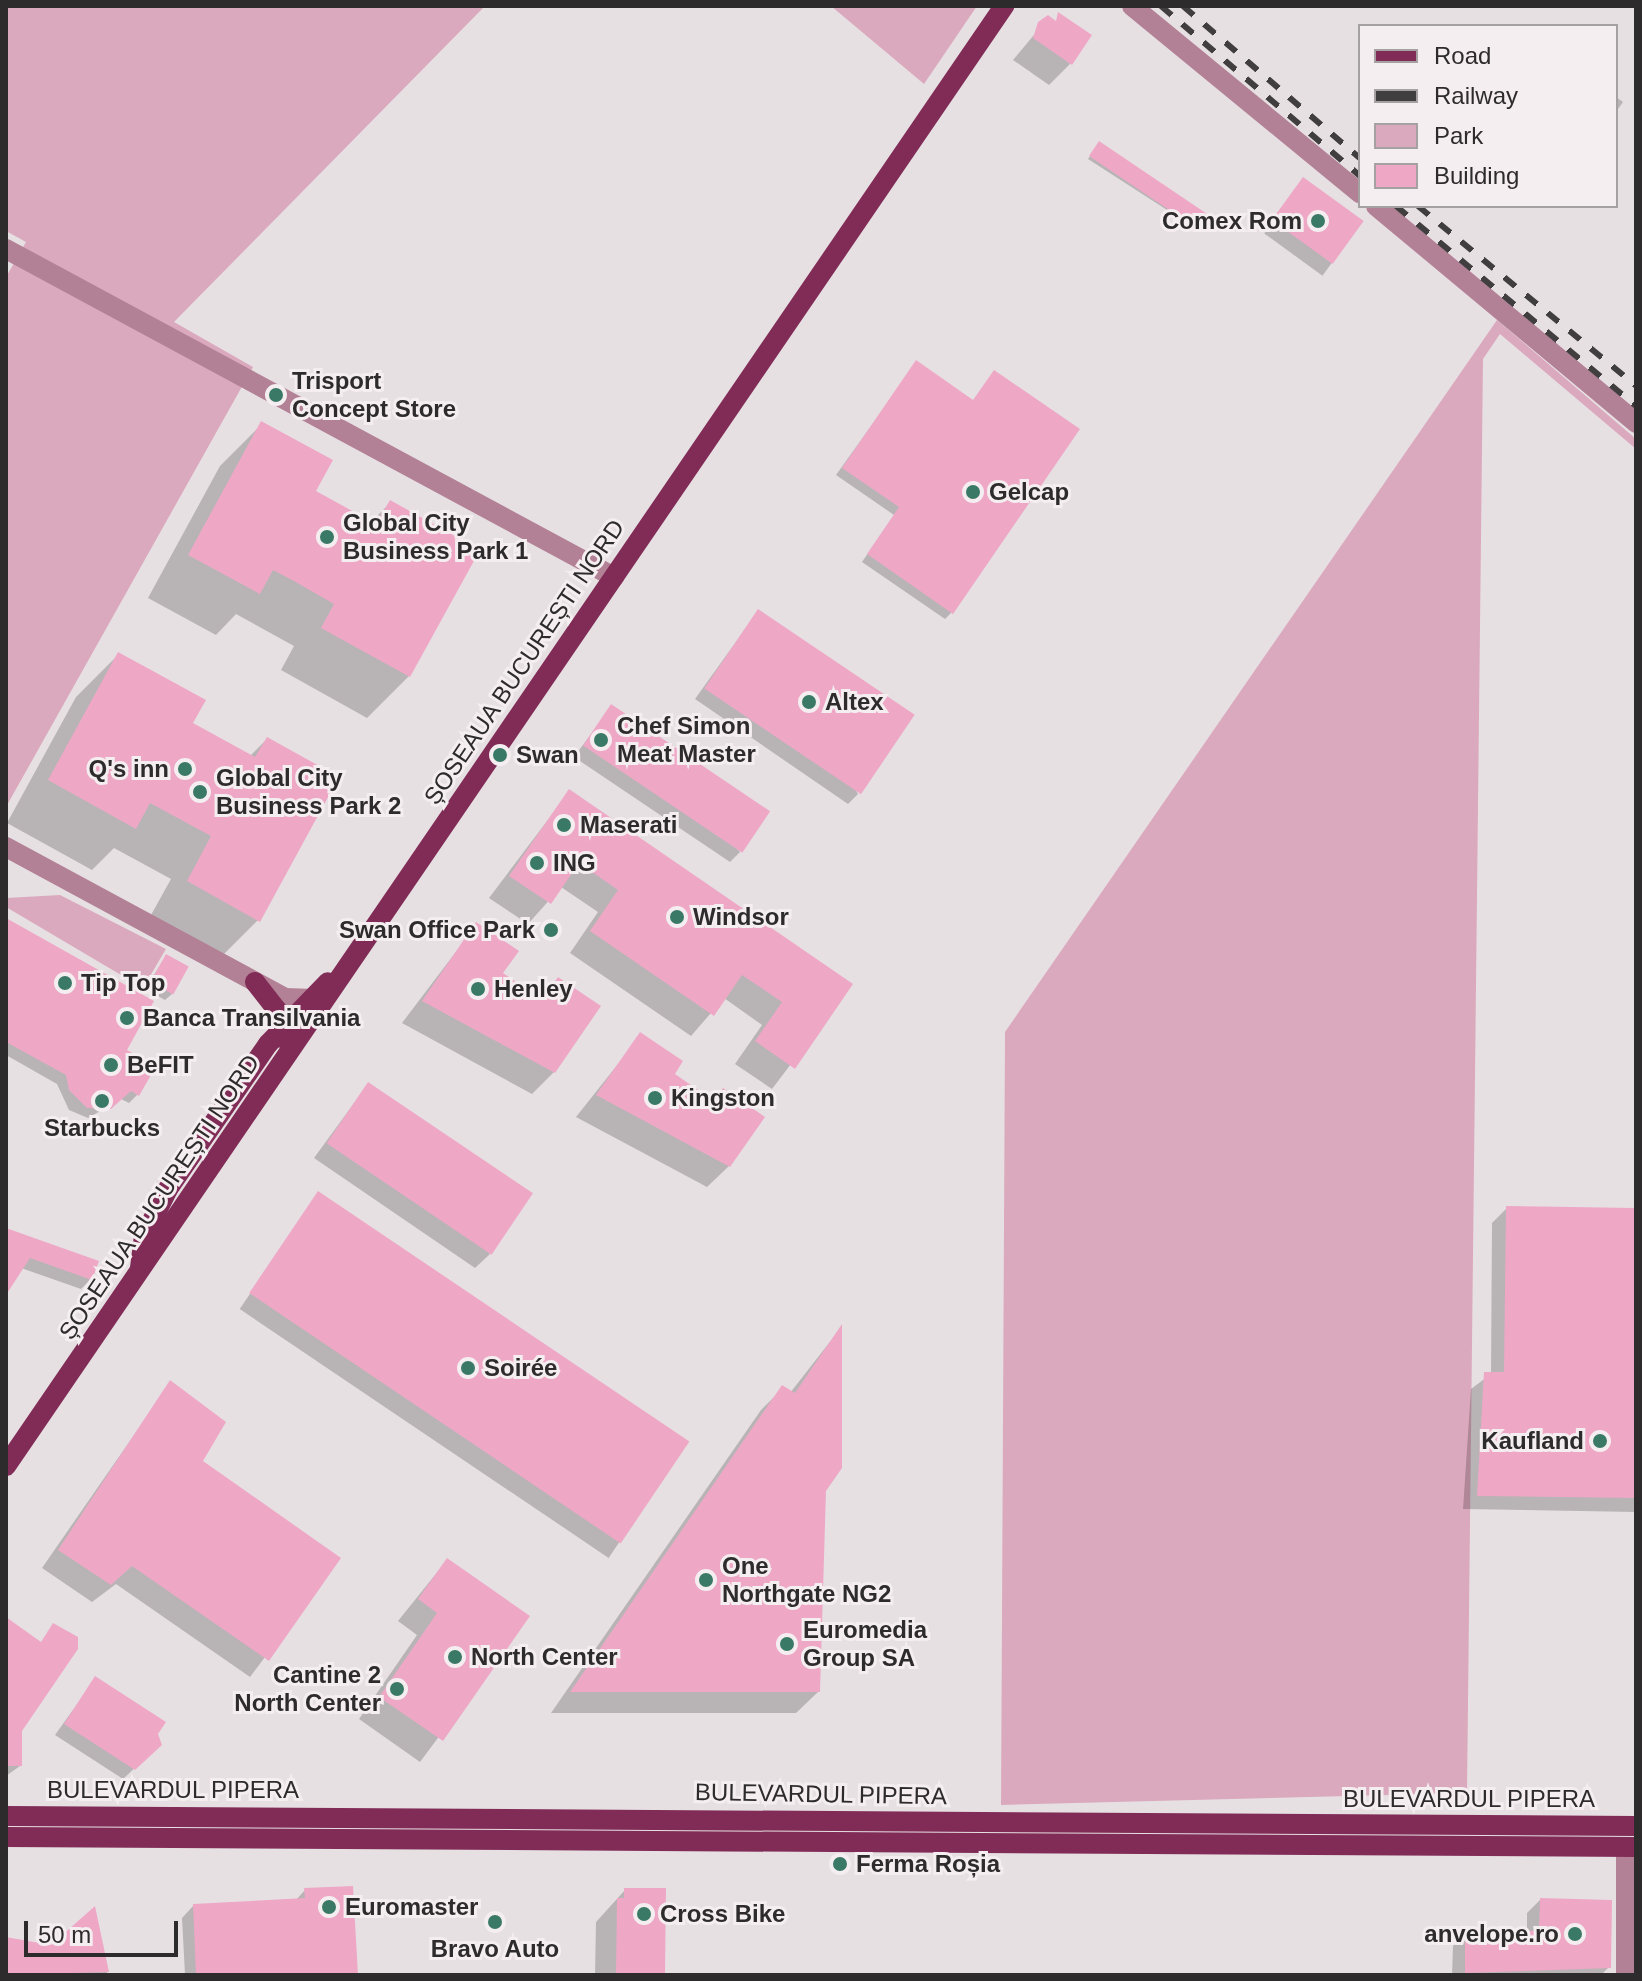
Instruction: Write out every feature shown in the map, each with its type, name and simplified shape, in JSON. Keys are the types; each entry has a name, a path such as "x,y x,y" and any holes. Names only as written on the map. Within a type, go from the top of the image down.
{"main road":[{"name":"ȘOSEAUA BUCUREȘTI NORD","path":"6,1466 1004,6"},
{"path":"140,1270 144,1237 168,1189 281,1028 349,964"},
{"path":"255,982 274,1003 281,1028 270,1080"},
{"name":"BULEVARDUL PIPERA","path":"6,1816 1636,1826"},
{"name":"BULEVARDUL PIPERA","path":"6,1837 1631,1847"}],"street":[{"path":"1132,6 1358,191"},
{"path":"1378,208 1636,423"},
{"path":"6,249 614,577"},
{"path":"6,847 255,982 306,1002 328,995"},
{"path":"1626,1975 1631,1847"}],"green space":[{"path":"6,6 485,6 174,322 253,367 6,807 6,277 26,242 6,231"},
{"path":"831,6 977,6 924,84"},
{"path":"1497,320 1636,439 1636,449 1500,334 1483,359 1467,1793 1001,1805 1005,1032"},
{"path":"60,895 166,949 143,988 6,907 6,898"}],"building":[{"path":"1058,12 1092,35 1072,65 1033,38 1038,22 1048,15 1056,21"},
{"path":"1099,141 1207,214 1197,229 1089,156"},
{"name":"Comex Rom","path":"1303,177 1364,221 1333,264 1272,220"},
{"name":"Gelcap","path":"916,360 973,400 994,370 1080,429 953,614 867,554 899,507 842,468"},
{"name":"Global City Business Park 1","path":"261,421 333,460 316,491 376,524 390,500 480,550 410,677 321,628 334,604 294,581 273,570 260,594 188,555"},
{"name":"Altex","path":"758,609 915,715 861,794 704,689"},
{"name":"Global City Business Park 2","path":"118,652 206,700 193,723 255,757 267,737 339,777 260,922 187,881 211,836 150,803 136,829 48,780"},
{"path":"611,704 770,811 742,853 583,745"},
{"name":"Windsor","path":"569,789 853,984 795,1069 755,1041 782,1002 742,975 714,1016 590,931 618,890 579,863 551,904 509,876"},
{"path":"6,918 154,1001 127,1050 156,1066 139,1096 131,1091 111,1109 87,1108 69,1090 66,1075 6,1042"},
{"name":"Henley","path":"476,922 519,951 503,973 542,1000 558,977 601,1006 555,1073 422,1001"},
{"path":"166,954 189,967 173,995 150,982"},
{"name":"Kingston","path":"640,1032 683,1061 675,1074 714,1101 723,1088 765,1117 730,1167 596,1095"},
{"path":"368,1082 533,1193 492,1255 327,1143"},
{"name":"Soirée","path":"318,1191 689,1442 621,1543 249,1293"},
{"path":"1506,1206 1636,1208 1636,1498 1477,1496 1484,1372 1504,1372"},
{"path":"6,1228 99,1261 92,1280 30,1258 6,1295"},
{"name":"One Northgate NG2","path":"842,1324 842,1468 826,1491 820,1692 570,1692 782,1385 795,1393"},
{"path":"170,1380 226,1422 203,1461 341,1558 269,1661 132,1566 111,1585 58,1550"},
{"name":"North Center","path":"447,1558 530,1616 443,1741 379,1697 437,1613 418,1599"},
{"path":"6,1617 41,1642 53,1623 78,1637 78,1649 22,1731 22,1766 6,1766"},
{"path":"95,1676 166,1722 158,1734 162,1745 135,1770 64,1724"},
{"path":"353,1886 358,1975 196,1975 193,1904 305,1898 304,1888"},
{"path":"624,1888 666,1888 665,1975 616,1975 617,1898 624,1898"},
{"path":"1540,1898 1612,1900 1611,1968 1465,1973 1465,1930 1539,1931"},
{"path":"95,1906 109,1972 6,1975 6,1937 51,1945"}],"railway":[{"path":"1161,6 1358,174"},
{"path":"1183,6 1358,156"},
{"path":"1398,208 1636,406"},
{"path":"1420,208 1636,386"}],"place":[{"name":"Comex Rom","path":"1318,221"},
{"name":"Trisport Concept Store","path":"276,395"},
{"name":"Gelcap","path":"973,492"},
{"name":"Global City Business Park 1","path":"327,537"},
{"name":"Altex","path":"809,702"},
{"name":"Chef Simon Meat Master","path":"601,740"},
{"name":"Swan","path":"500,755"},
{"name":"Q's inn","path":"185,769"},
{"name":"Global City Business Park 2","path":"200,792"},
{"name":"Maserati","path":"564,825"},
{"name":"ING","path":"537,863"},
{"name":"Windsor","path":"677,917"},
{"name":"Swan Office Park","path":"551,930"},
{"name":"Tip Top","path":"65,983"},
{"name":"Henley","path":"478,989"},
{"name":"Banca Transilvania","path":"127,1018"},
{"name":"BeFIT","path":"111,1065"},
{"name":"Kingston","path":"655,1098"},
{"name":"Starbucks","path":"102,1101"},
{"name":"Soirée","path":"468,1368"},
{"name":"Kaufland","path":"1600,1441"},
{"name":"One Northgate NG2","path":"706,1580"},
{"name":"Euromedia Group SA","path":"787,1644"},
{"name":"North Center","path":"455,1657"},
{"name":"Cantine 2 North Center","path":"397,1689"},
{"name":"Ferma Roșia","path":"840,1864"},
{"name":"Euromaster","path":"329,1907"},
{"name":"Cross Bike","path":"644,1914"},
{"name":"Bravo Auto","path":"495,1922"},
{"name":"anvelope.ro","path":"1575,1934"}]}
